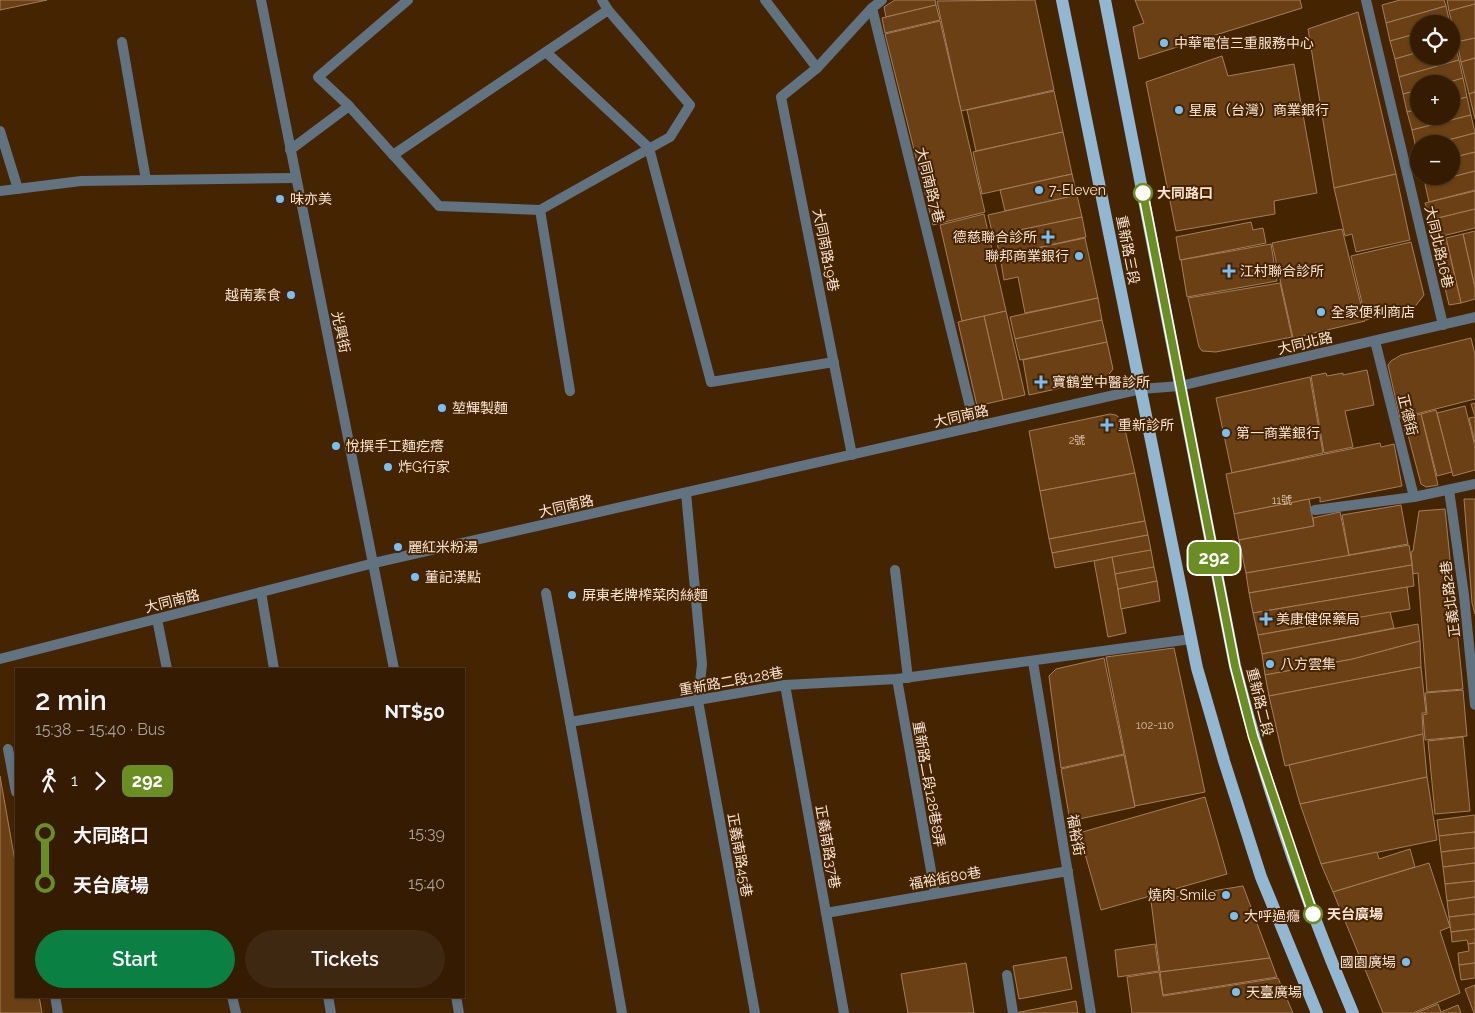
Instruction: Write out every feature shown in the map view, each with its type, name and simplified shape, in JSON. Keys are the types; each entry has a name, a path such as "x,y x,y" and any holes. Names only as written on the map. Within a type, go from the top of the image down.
{"main road":[{"name":"重新路三段","path":"1062,0 1141,389"},
{"name":"重新路三段","path":"1105,0 1180,386"},
{"name":"重新路二段","path":"1180,386 1235,666 1253,736 1302,886 1353,1013"},
{"path":"1141,389 1197,668 1224,762 1261,877 1317,1013"}],"street":[{"name":"光興街","path":"261,0 394,668"},
{"path":"408,0 318,77 348,106 439,206 540,210 670,137 690,105 608,10 602,0"},
{"path":"765,0 817,68 872,8 882,0"},
{"name":"大同北路16巷","path":"1366,0 1443,325"},
{"name":"大同南路7巷","path":"872,8 975,427"},
{"path":"393,156 608,10"},
{"path":"122,42 146,180"},
{"path":"546,52 650,148 711,382 834,362"},
{"name":"大同南路19巷","path":"817,68 781,97 852,455"},
{"path":"290,150 348,106"},
{"path":"0,131 18,189"},
{"path":"0,192 81,181 295,178"},
{"path":"540,210 570,391"},
{"name":"大同北路","path":"1141,389 1180,386 1475,317"},
{"name":"正德街","path":"1375,341 1414,497"},
{"name":"大同南路","path":"0,659 374,563 1141,389"},
{"path":"1316,510 1414,497 1475,484"},
{"name":"正義北路2巷","path":"1449,490 1464,595 1475,705"},
{"name":"正義南路45巷","path":"686,493 702,664 698,701 756,1013"},
{"path":"895,570 908,678"},
{"path":"261,592 274,668"},
{"path":"546,594 622,1013"},
{"path":"157,619 167,668"},
{"name":"重新路二段128巷","path":"570,722 785,685 908,678 1191,639"},
{"name":"福裕街","path":"1033,662 1091,1013"},
{"name":"重新路二段128巷8弄","path":"897,679 935,893"},
{"name":"正義南路37巷","path":"785,685 844,1013"},
{"path":"8,749 15,787"},
{"name":"福裕街80巷","path":"826,913 1068,871"},
{"path":"1007,975 1013,1013"},
{"path":"55,998 58,1013"},
{"path":"232,998 236,1013"},
{"path":"328,998 331,1013"},
{"path":"456,998 459,1013"}],"building":[{"path":"0,0 47,0 0,10"},
{"path":"895,0 935,0 936,5 886,17 884,7"},
{"path":"1035,0 1054,90 961,111 937,1"},
{"name":"中華電信三重服務中心","path":"1135,0 1300,0 1302,8 1139,59 1133,27 1144,23"},
{"path":"1400,0 1444,0 1446,6 1386,23 1382,5"},
{"path":"1447,0 1475,0 1475,4 1449,11"},
{"path":"1475,4 1475,38 1460,41 1460,15 1450,15 1449,11"},
{"path":"936,5 940,20 885,33 882,18"},
{"path":"1446,6 1448,15 1414,15"},
{"path":"1358,12 1396,174 1334,188 1308,29"},
{"path":"1410,16 1410,35 1390,41 1386,23"},
{"path":"940,21 985,212 933,225 885,34"},
{"path":"1410,35 1410,55 1395,59 1390,41"},
{"path":"1475,38 1475,58 1461,62 1460,41"},
{"path":"1410,55 1410,65 1441,65 1399,77 1395,59"},
{"path":"1222,56 1228,76 1294,64 1317,193 1274,201 1275,214 1176,231 1146,82"},
{"path":"1475,58 1475,92 1469,94 1461,62"},
{"path":"1460,64 1463,78 1460,79 1460,75 1410,75 1410,92 1403,94 1399,77 1441,65"},
{"path":"1463,78 1467,97 1460,99 1460,79"},
{"path":"1054,91 1063,132 976,151 967,110"},
{"path":"1410,92 1410,111 1407,112 1403,94"},
{"path":"1475,92 1475,119 1469,94"},
{"path":"1467,97 1471,115 1460,118 1460,99"},
{"path":"1410,111 1410,123 1407,112"},
{"path":"1471,115 1475,133 1460,137 1460,135 1413,135 1412,130 1432,125 1460,125 1460,118"},
{"path":"1411,125 1432,125 1412,130"},
{"path":"1063,132 1072,174 982,194 973,152"},
{"path":"1475,133 1475,152 1460,156 1460,137"},
{"path":"1475,152 1475,171 1460,175 1460,156"},
{"path":"1475,171 1475,190 1429,202 1425,185 1460,185 1460,175"},
{"path":"1072,174 1077,195 1005,211 1000,190"},
{"path":"1396,174 1410,240 1356,252 1352,234 1345,236 1334,188"},
{"path":"1475,191 1475,209 1430,220 1425,203"},
{"path":"1077,195 1082,217 993,236 988,215"},
{"path":"1475,209 1475,228 1434,238 1430,220"},
{"path":"984,214 1006,311 962,321 940,225"},
{"path":"1082,217 1086,237 1000,256 995,235"},
{"path":"1251,222 1253,230 1263,228 1266,243 1180,260 1176,237"},
{"path":"1342,229 1365,321 1293,338 1272,243"},
{"path":"1475,231 1475,288 1463,234"},
{"path":"1463,234 1475,288 1475,299 1461,303 1446,238"},
{"path":"1085,238 1098,298 1025,313 1018,277 1004,280 1000,256"},
{"path":"1446,238 1461,303 1449,305 1434,241"},
{"path":"1411,242 1424,295 1413,309 1366,320 1351,256"},
{"name":"江村聯合診所","path":"1271,244 1277,281 1187,297 1181,260"},
{"path":"1280,283 1292,337 1216,352 1202,351 1199,347 1188,298"},
{"path":"1098,298 1102,320 1015,339 1010,317"},
{"path":"1006,311 1025,395 1003,400 984,316"},
{"path":"984,316 1003,400 977,406 958,322"},
{"path":"1102,320 1107,342 1020,360 1015,339"},
{"path":"1471,338 1475,355 1475,399 1400,418 1388,365 1391,361 1401,355"},
{"path":"1107,342 1113,369 1106,378 1029,395 1023,360"},
{"path":"1367,370 1374,405 1345,411 1353,447 1324,453 1311,376 1326,373 1327,376 1343,373 1343,375"},
{"path":"1310,377 1323,453 1232,473 1216,398"},
{"path":"1475,403 1475,417 1471,404"},
{"path":"1465,406 1475,446 1475,470 1453,476 1437,413"},
{"path":"1436,410 1452,472 1437,476 1421,414"},
{"path":"1110,414 1116,415 1123,421 1135,473 1040,491 1029,431"},
{"path":"1421,414 1438,485 1426,487 1421,484 1402,419"},
{"path":"1475,417 1475,443 1469,418"},
{"path":"1380,443 1381,447 1394,444 1402,486 1320,502 1320,497 1234,514 1226,474"},
{"path":"1135,473 1145,521 1049,539 1040,491"},
{"path":"1309,499 1314,526 1239,540 1234,514"},
{"path":"1464,499 1475,499 1475,614 1472,603"},
{"path":"1401,505 1408,544 1349,555 1342,515"},
{"path":"1445,509 1463,689 1427,692 1418,573 1413,574 1411,552 1413,551 1419,511"},
{"path":"1340,512 1349,556 1246,573 1239,540 1314,526 1313,518"},
{"path":"1145,521 1148,535 1052,553 1049,539"},
{"path":"1148,535 1151,550 1055,568 1052,553"},
{"path":"1409,545 1412,565 1249,593 1246,573"},
{"path":"1151,550 1154,567 1115,574 1112,557"},
{"path":"1112,557 1126,633 1108,637 1094,561"},
{"path":"1412,565 1414,586 1253,613 1249,593"},
{"path":"1154,567 1157,581 1118,589 1115,574"},
{"path":"1157,581 1160,601 1121,609 1118,589"},
{"path":"1407,587 1410,609 1258,635 1253,613"},
{"path":"1390,612 1394,628 1262,654 1258,635"},
{"path":"1418,624 1420,641 1353,659 1265,675 1262,654"},
{"path":"1420,641 1421,667 1269,696 1265,675 1353,659"},
{"path":"1174,648 1205,792 1135,806 1106,657"},
{"path":"1104,658 1124,754 1061,768 1049,676 1056,669"},
{"path":"1421,667 1426,713 1422,713 1423,734 1285,766 1269,696"},
{"path":"1463,690 1467,736 1425,740 1423,715 1427,714 1425,693"},
{"path":"1423,734 1427,777 1300,804 1289,765"},
{"path":"1463,737 1470,811 1435,814 1428,741"},
{"path":"1124,755 1135,807 1070,821 1061,769"},
{"path":"0,776 15,861 15,998 39,998 42,1013 0,1013"},
{"path":"1427,777 1437,840 1321,864 1300,804"},
{"path":"1205,797 1227,874 1101,910 1079,833"},
{"path":"1475,815 1475,832 1439,836 1437,820"},
{"path":"1475,832 1475,848 1441,852 1439,836"},
{"path":"1475,848 1475,863 1443,867 1441,852"},
{"path":"1410,849 1415,867 1333,892 1321,864 1377,852 1379,859"},
{"name":"國園廣場","path":"1429,863 1450,927 1440,931 1460,993 1413,1013 1383,1013 1333,892"},
{"path":"1475,863 1475,881 1445,884 1443,867"},
{"path":"1475,881 1475,897 1447,901 1445,884"},
{"path":"1243,886 1270,958 1160,972 1151,901"},
{"path":"1475,897 1475,914 1449,917 1447,901"},
{"path":"1475,914 1475,929 1451,932 1449,917"},
{"path":"1475,929 1475,943 1468,944 1467,940 1452,942 1451,932"},
{"path":"1475,943 1475,963 1459,965 1458,953 1469,951 1468,944"},
{"path":"1155,944 1159,971 1118,977 1115,950"},
{"path":"1066,957 1072,989 1019,999 1013,966"},
{"path":"1270,958 1277,977 1163,995 1160,972"},
{"path":"966,963 974,1013 908,1013 901,974"},
{"path":"1475,963 1475,978 1461,980 1459,965"},
{"name":"天臺廣場","path":"1159,972 1163,996 1278,978 1293,1013 1132,1013 1127,977"},
{"path":"1475,985 1475,1013 1474,1013 1465,989"},
{"path":"1076,1001 1078,1013 1015,1013"},
{"path":"1438,1004 1441,1012 1458,1005 1461,1013 1416,1013"}],"bus line":[{"name":"292","path":"1143,193 1235,666 1253,736 1276,810 1313,914"}],"place":[{"name":"中華電信三重服務中心","path":"1164,43"},
{"name":"星展（台灣）商業銀行","path":"1179,110"},
{"name":"7-Eleven","path":"1039,190"},
{"name":"大同路口","path":"1143,193"},
{"name":"味亦美","path":"280,199"},
{"name":"德慈聯合診所","path":"1048,237"},
{"name":"聯邦商業銀行","path":"1079,256"},
{"name":"江村聯合診所","path":"1229,271"},
{"name":"越南素食","path":"291,295"},
{"name":"全家便利商店","path":"1321,312"},
{"name":"寶鶴堂中醫診所","path":"1041,382"},
{"name":"堃輝製麵","path":"442,408"},
{"name":"重新診所","path":"1107,425"},
{"name":"第一商業銀行","path":"1226,433"},
{"name":"悅撰手工麵疙瘩","path":"336,446"},
{"name":"炸G行家","path":"388,467"},
{"name":"麗紅米粉湯","path":"398,547"},
{"name":"董記漢點","path":"415,577"},
{"name":"屏東老牌榨菜肉絲麵","path":"572,595"},
{"name":"美康健保藥局","path":"1266,619"},
{"name":"八方雲集","path":"1270,664"},
{"name":"燒肉 Smile","path":"1226,895"},
{"name":"天台廣場","path":"1313,914"},
{"name":"大呼過癮","path":"1234,916"},
{"name":"國園廣場","path":"1406,962"},
{"name":"天臺廣場","path":"1236,992"}]}
